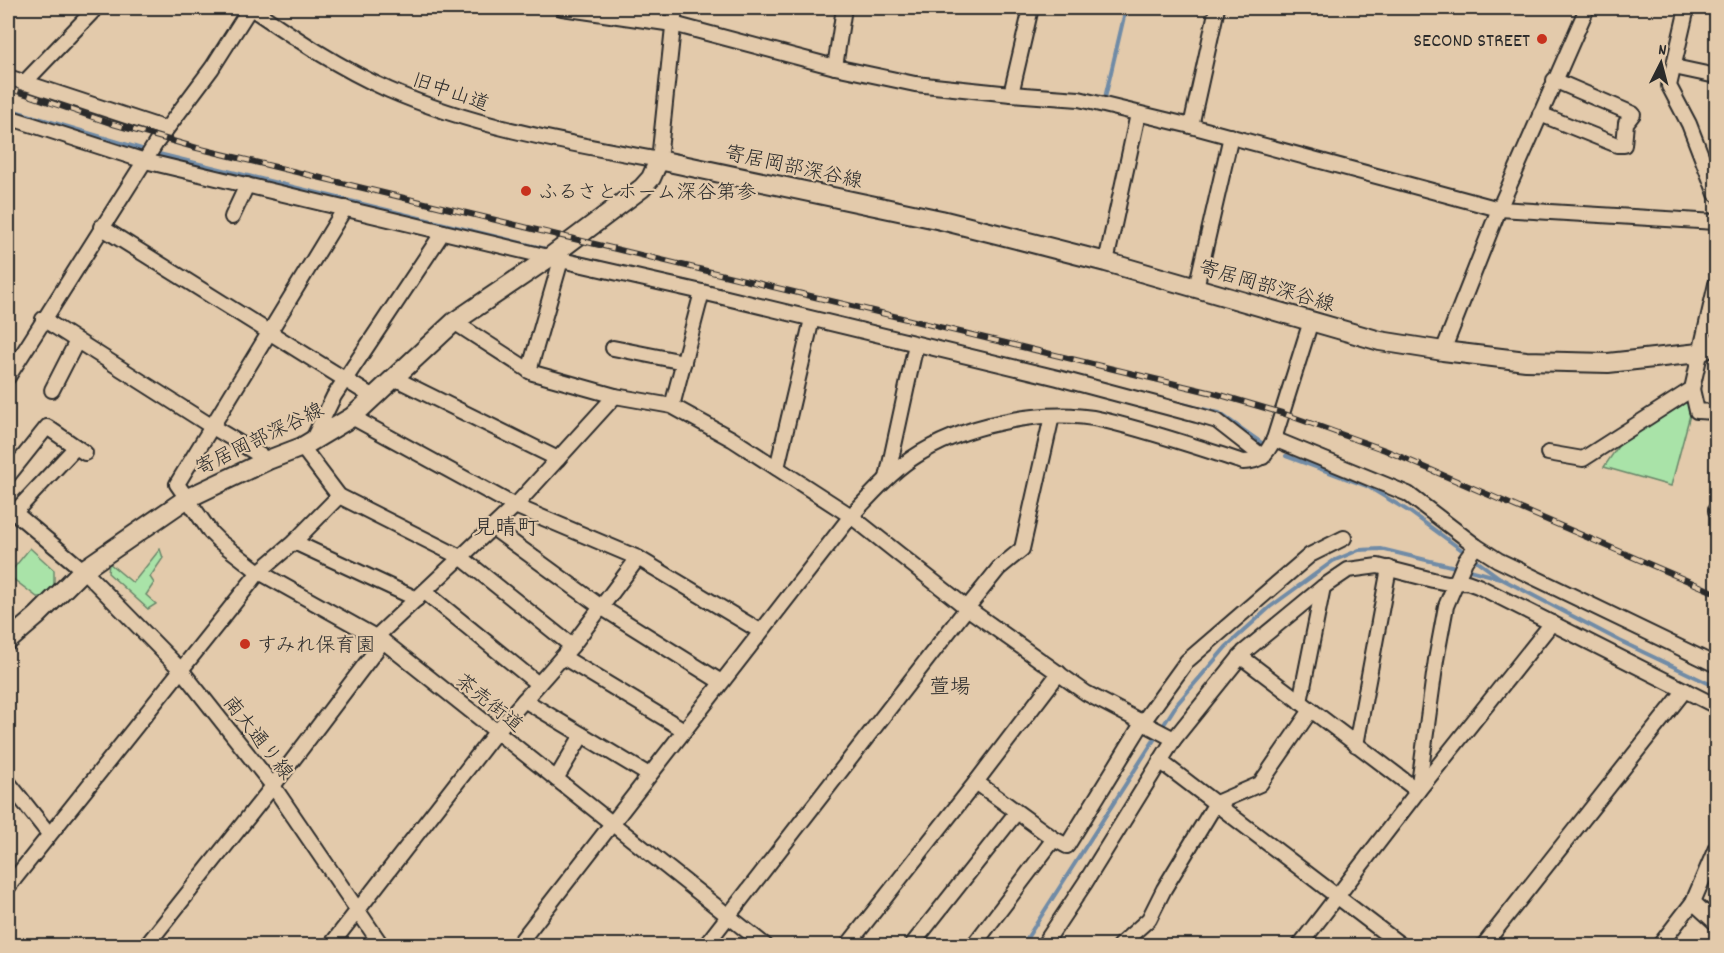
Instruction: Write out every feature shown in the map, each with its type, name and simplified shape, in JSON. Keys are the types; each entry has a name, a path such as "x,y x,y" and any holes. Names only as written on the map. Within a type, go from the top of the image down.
{"main road":[{"name":"寄居岡部深谷線","path":"8,641 83,570 186,499 307,444 352,417 454,322 555,259 642,188 651,178 659,160 941,220 1106,262 1380,341 1526,361 1608,363 1699,353 1716,343"}],"street":[{"path":"24,84 96,8"},
{"path":"8,377 101,227 166,129 212,68 250,8"},
{"name":"旧中山道","path":"250,8 322,56 389,90 460,115 532,136 659,160"},
{"path":"563,8 673,24 836,67 915,84 1079,99 1231,136 1499,209 1716,222"},
{"path":"659,160 675,8"},
{"path":"836,67 843,8"},
{"path":"1011,94 1031,8"},
{"path":"1191,126 1217,8"},
{"path":"1443,351 1499,209 1587,8"},
{"path":"1687,8 1669,86 1689,124 1716,194"},
{"path":"1674,67 1716,76"},
{"path":"8,77 166,129"},
{"path":"1540,114 1617,145 1624,145 1626,123 1633,114 1554,80"},
{"path":"1106,262 1138,114"},
{"path":"8,117 145,160 1058,378 1217,422 1263,457"},
{"path":"1196,288 1231,136"},
{"path":"232,217 248,185"},
{"path":"186,499 177,483 345,208"},
{"path":"101,227 373,397"},
{"path":"443,231 334,396 307,444 339,496 462,558 567,651 684,730"},
{"path":"530,371 555,259"},
{"path":"1716,284 1692,389 1696,411 1716,412"},
{"path":"672,406 702,292"},
{"path":"43,319 268,460"},
{"path":"777,468 812,319"},
{"path":"517,945 851,516 887,478 911,459 948,440 982,428 1052,416 1101,420 1243,462 1257,461 1263,457 1274,439 1311,321"},
{"path":"454,322 530,371 615,396 672,406 732,439 851,516 967,608 1086,693 1171,738"},
{"path":"52,390 77,341"},
{"path":"887,478 916,344"},
{"path":"613,348 684,362"},
{"path":"394,378 558,459"},
{"path":"1548,453 1583,459 1692,389"},
{"path":"146,945 273,786 380,639 421,595 515,506 615,396"},
{"path":"705,945 999,568 1022,549 1052,416"},
{"path":"352,417 515,506 638,558 760,631"},
{"path":"8,476 47,427 81,450 11,510"},
{"path":"1274,439 1408,494 1466,563 1478,586 1716,706"},
{"path":"8,887 260,572 294,542 339,496"},
{"name":"茶売街道","path":"186,499 211,533 260,572 380,639 766,945"},
{"name":"南大通り線","path":"11,510 83,570 182,671 273,786 382,945"},
{"path":"493,528 601,607 721,682"},
{"path":"976,782 1016,813 1067,846 1187,661 1310,555 1344,538"},
{"path":"294,542 421,595 538,684"},
{"path":"330,945 496,732 567,651 638,558"},
{"path":"1043,945 1085,883 1160,761 1171,738 1240,657 1323,586 1348,570 1389,568 1448,582 1466,563 1498,560 1716,665"},
{"path":"1418,792 1436,660 1446,606 1466,563"},
{"path":"1356,745 1389,568"},
{"path":"1119,945 1149,920 1164,890 1216,803 1260,784 1305,706 1323,586"},
{"path":"1299,945 1552,623"},
{"path":"1240,657 1418,792"},
{"path":"847,945 1059,673"},
{"path":"1483,945 1685,690"},
{"path":"524,700 649,775"},
{"path":"556,779 582,735"},
{"path":"1160,761 1402,945"},
{"path":"8,782 49,834"},
{"path":"911,945 1016,813"},
{"path":"973,945 1054,839"},
{"path":"1659,945 1694,902 1716,848"},
{"path":"1694,902 1716,922"}],"green space":[{"path":"1684,399 1693,401 1671,486 1604,467 1623,439"},
{"path":"30,548 54,570 54,587 45,597 37,597 8,575"},
{"path":"160,549 163,558 150,577 154,583 146,595 156,604 148,609 108,573 109,563 133,583"}],"waterway":[{"path":"1104,102 1126,8"},
{"path":"8,109 145,150"},
{"path":"155,153 550,250"},
{"path":"566,254 612,265"},
{"path":"1178,403 1219,413 1263,444"},
{"path":"1286,456 1367,486 1410,512 1500,578 1620,641 1716,687"},
{"path":"1022,946 1177,704 1226,647 1270,607 1333,561 1359,550 1381,549 1459,568"},
{"path":"1466,569 1500,578"}],"railway":[{"path":"8,88 113,124 197,148 1217,394 1282,413 1385,450 1716,593"}],"place":[{"name":"SECOND STREET","path":"1542,39"},
{"name":"ふるさとホーム深谷第参","path":"526,191"},
{"name":"すみれ保育園","path":"245,644"}],"district":[{"name":"見晴町","path":"506,526"},
{"name":"萱場","path":"950,686"}]}
